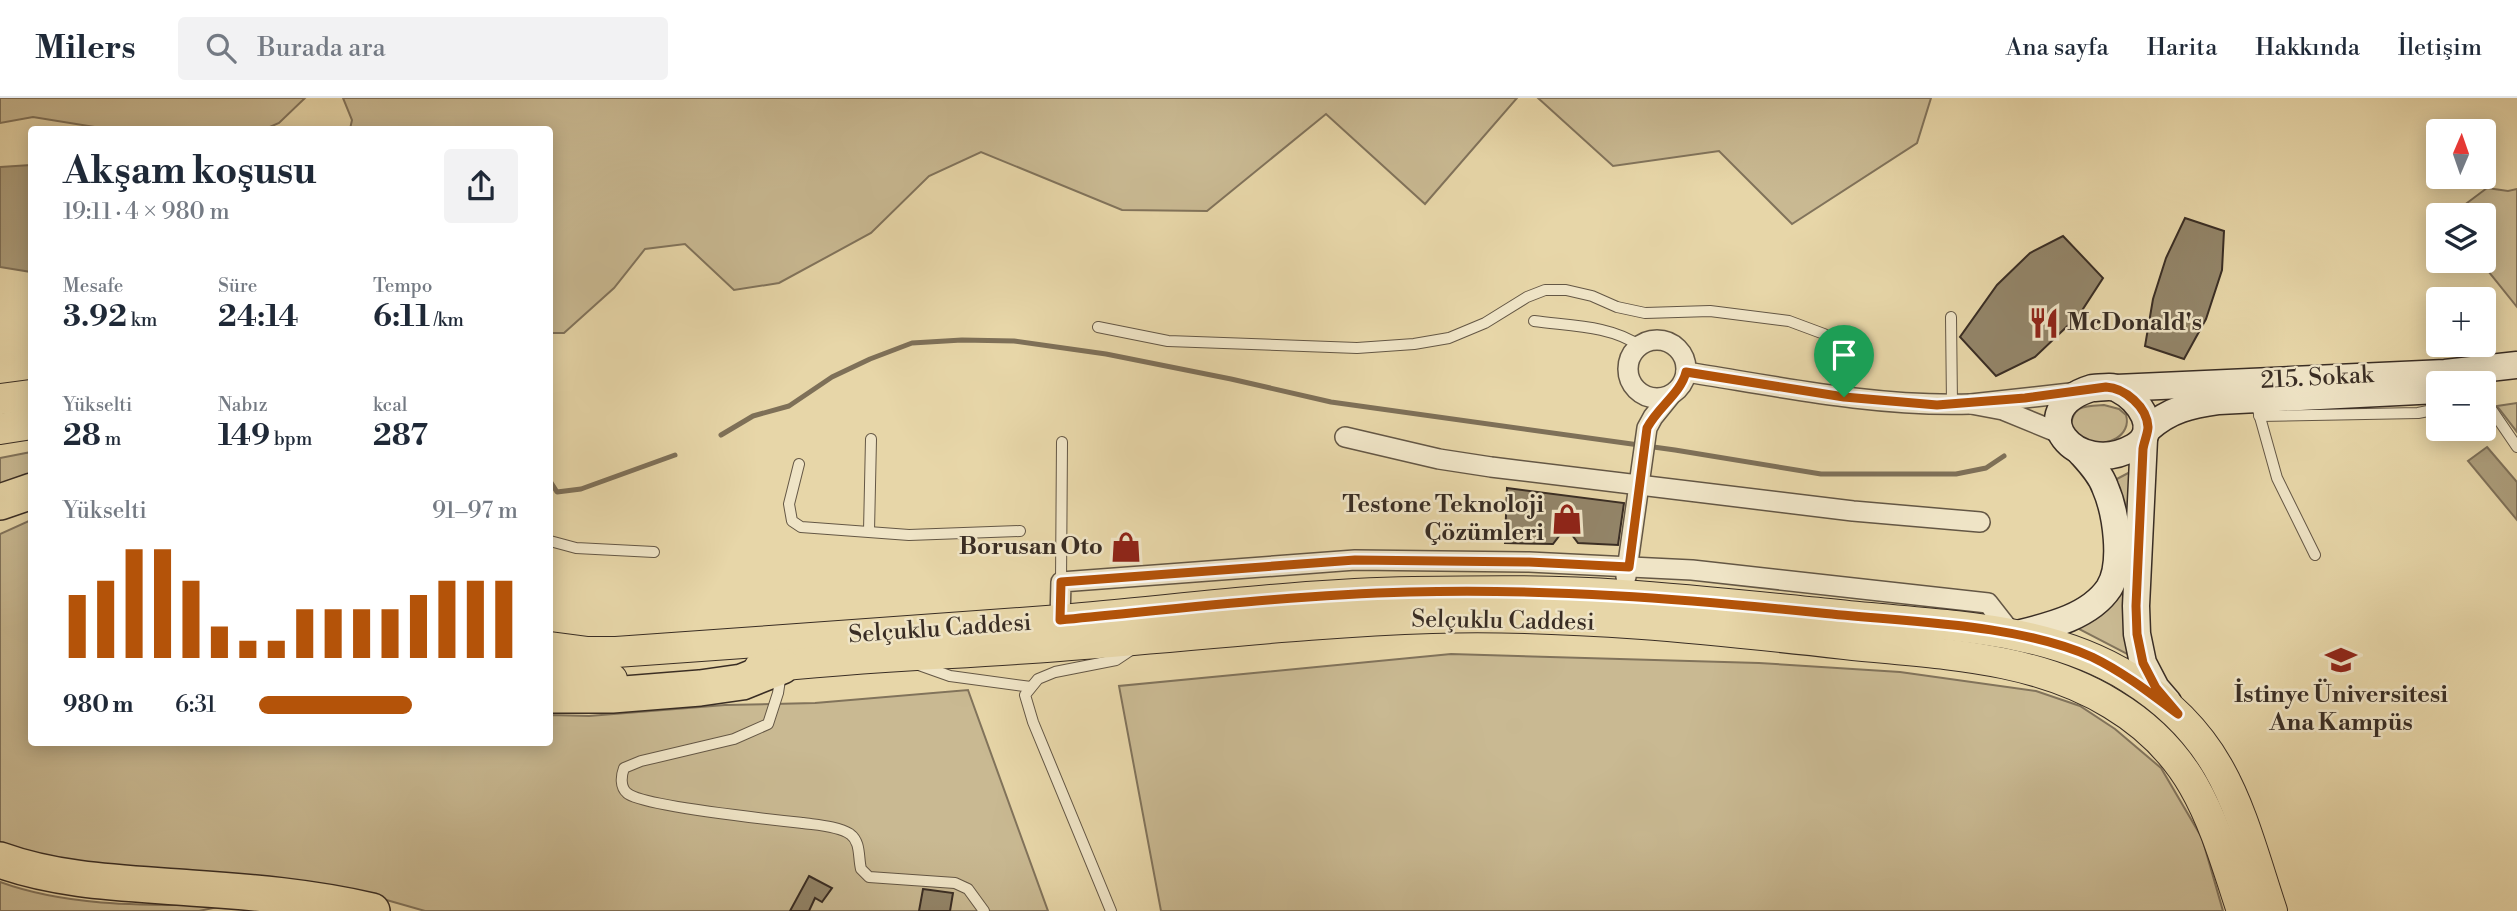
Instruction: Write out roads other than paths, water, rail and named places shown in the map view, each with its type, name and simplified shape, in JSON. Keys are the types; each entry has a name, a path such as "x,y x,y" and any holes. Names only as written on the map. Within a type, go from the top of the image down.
{"highway":[{"path":"0,502 28,492"},
{"path":"553,695 612,695 701,688 742,682 782,666"},
{"path":"0,860 27,870 58,876 116,883 262,893 372,911"}],"main road":[{"path":"0,399 28,396"},
{"path":"0,429 28,425"},
{"name":"Selçuklu Caddesi","path":"553,647 616,652 1060,620 1334,596 1625,581 2012,635 2053,643 2092,657 2130,678 2178,714 2197,734 2217,764 2237,803 2272,911"},
{"name":"Selçuklu Caddesi","path":"553,675 590,679 720,673 1376,620 1516,619 1672,626 1987,660 2039,671 2087,690 2115,705 2150,730 2180,761 2209,812 2242,911"}],"street":[{"path":"1060,620 1061,582 1355,560 1529,562 1625,581 1647,428 1653,417 1684,382 1686,372 1686,363 1675,346 1657,340 1640,346 1629,361 1630,380 1634,388 1651,398 1670,396"},
{"name":"215. Sokak","path":"2116,388 2256,399 2517,366"},
{"path":"1686,372 1900,403 1962,404 2079,392 2092,388 2116,388 2129,396 2146,418 2136,606 2137,634 2143,663 2156,688 2178,714"},
{"path":"2496,382 2517,380"},
{"name":"215. Sokak","path":"2146,434 2160,419 2175,409 2189,405 2426,391"},
{"path":"2059,433 2058,422 2062,410 2079,392"},
{"path":"1962,404 2003,410 2059,433 2095,469 2105,484 2111,504 2117,534 2113,577 2109,588 2096,601 2074,615 2048,627 2012,635"},
{"path":"2080,452 2114,454 2133,447 2146,434"},
{"path":"1345,437 1439,459 1641,475 1853,511 1980,522"}],"lane":[{"path":"1098,327 1168,341 1356,348 1415,344 1450,338 1485,323 1536,293 1566,290 1645,313 1710,311 1789,321 1824,334 1838,347 1843,361 1844,397"},
{"path":"1951,317 1962,404"},
{"path":"1534,321 1611,331 1640,346"},
{"path":"2315,555 2277,478 2256,399 2418,413 2426,411"},
{"path":"2496,416 2517,447"},
{"path":"869,531 871,439"},
{"path":"1061,582 1062,442"},
{"path":"799,464 789,504 792,521 801,527 909,535 1020,531"},
{"path":"553,542 576,548 654,552"},
{"path":"1111,911 1033,722 1025,695 1038,679 1055,672 1116,660 1149,638"},
{"path":"898,658 950,676 1031,687"},
{"path":"782,666 778,693 768,724 734,738 641,761 624,768 621,776 623,789 629,795 659,804 819,826 849,833 857,842 860,869 869,877 955,883 968,889 984,911"}],"waterway":[{"path":"721,435 753,416 789,406 832,377 870,359 912,343 962,340 1014,341 1106,354 1331,402 1675,450 1821,474 1956,474 1986,468 2004,456"},
{"path":"553,486 557,492 581,489 675,455"}],"place":[{"name":"McDonald's","path":"2044,323"},
{"name":"Testone Teknoloji Çözümleri","path":"1567,519"},
{"name":"Borusan Oto","path":"1126,547"},
{"name":"İstinye Üniversitesi Ana Kampüs","path":"2341,660"}]}
